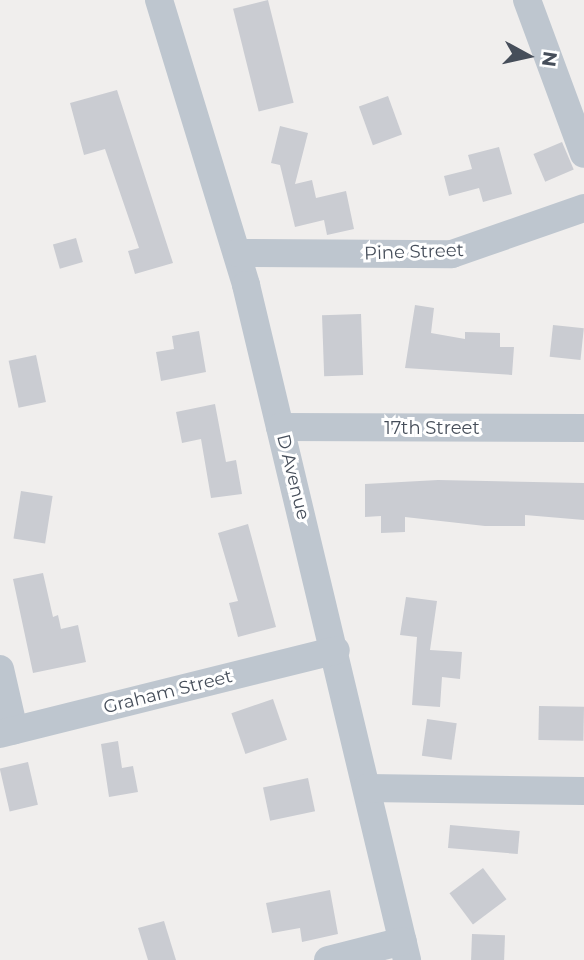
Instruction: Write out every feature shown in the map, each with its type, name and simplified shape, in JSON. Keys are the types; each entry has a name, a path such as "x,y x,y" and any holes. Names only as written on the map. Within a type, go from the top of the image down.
{"street":[{"name":"D Avenue","path":"159,0 237,253 336,650 405,951"},
{"path":"527,0 584,154"},
{"name":"Pine Street","path":"237,253 452,254 584,208"},
{"name":"17th Street","path":"280,427 584,428"},
{"name":"Graham Street","path":"7,732 336,650"},
{"path":"0,669 7,732"},
{"path":"367,788 584,791"},
{"path":"328,960 405,951"}],"building":[{"path":"268,0 294,103 259,112 233,9"},
{"path":"117,90 173,263 135,274 128,251 139,248 105,149 84,155 70,103"},
{"path":"388,96 402,135 373,145 359,107"},
{"path":"280,126 308,133 295,184 312,180 316,198 346,191 354,229 327,235 324,220 295,227 280,165 271,163"},
{"path":"562,142 574,170 545,182 533,154"},
{"path":"499,147 512,194 483,202 479,188 449,196 444,176 472,169 468,155"},
{"path":"76,238 83,262 60,269 53,245"},
{"path":"415,305 434,308 431,333 465,339 465,332 500,333 500,347 514,347 512,375 405,368"},
{"path":"361,314 363,375 324,376 322,315"},
{"path":"553,325 584,328 580,360 550,357"},
{"path":"199,331 206,372 161,381 156,352 174,349 172,336"},
{"path":"36,355 46,402 19,408 9,361"},
{"path":"215,404 226,462 236,460 242,494 211,498 201,439 182,443 176,412"},
{"path":"438,480 584,483 584,520 525,515 525,526 485,526 405,517 405,532 381,533 381,516 365,517 365,484"},
{"path":"21,491 53,496 45,543 13,538"},
{"path":"248,524 276,627 238,637 229,603 238,601 218,533"},
{"path":"43,573 53,617 58,615 61,629 78,625 86,662 33,673 13,579"},
{"path":"406,597 437,601 430,650 462,652 460,679 442,677 440,707 412,705 417,637 400,635"},
{"path":"273,699 287,740 245,754 231,713"},
{"path":"539,706 584,707 583,741 538,740"},
{"path":"427,719 457,723 452,760 422,756"},
{"path":"118,741 122,768 133,766 138,792 109,797 101,744"},
{"path":"28,762 38,805 10,811 0,768"},
{"path":"308,778 315,811 270,821 263,788"},
{"path":"450,825 520,831 518,854 448,848"},
{"path":"483,868 506,899 473,924 449,893"},
{"path":"330,890 338,934 302,942 300,928 272,933 266,903"},
{"path":"164,921 176,960 148,960 138,928"},
{"path":"472,934 505,935 504,960 471,960"}]}
